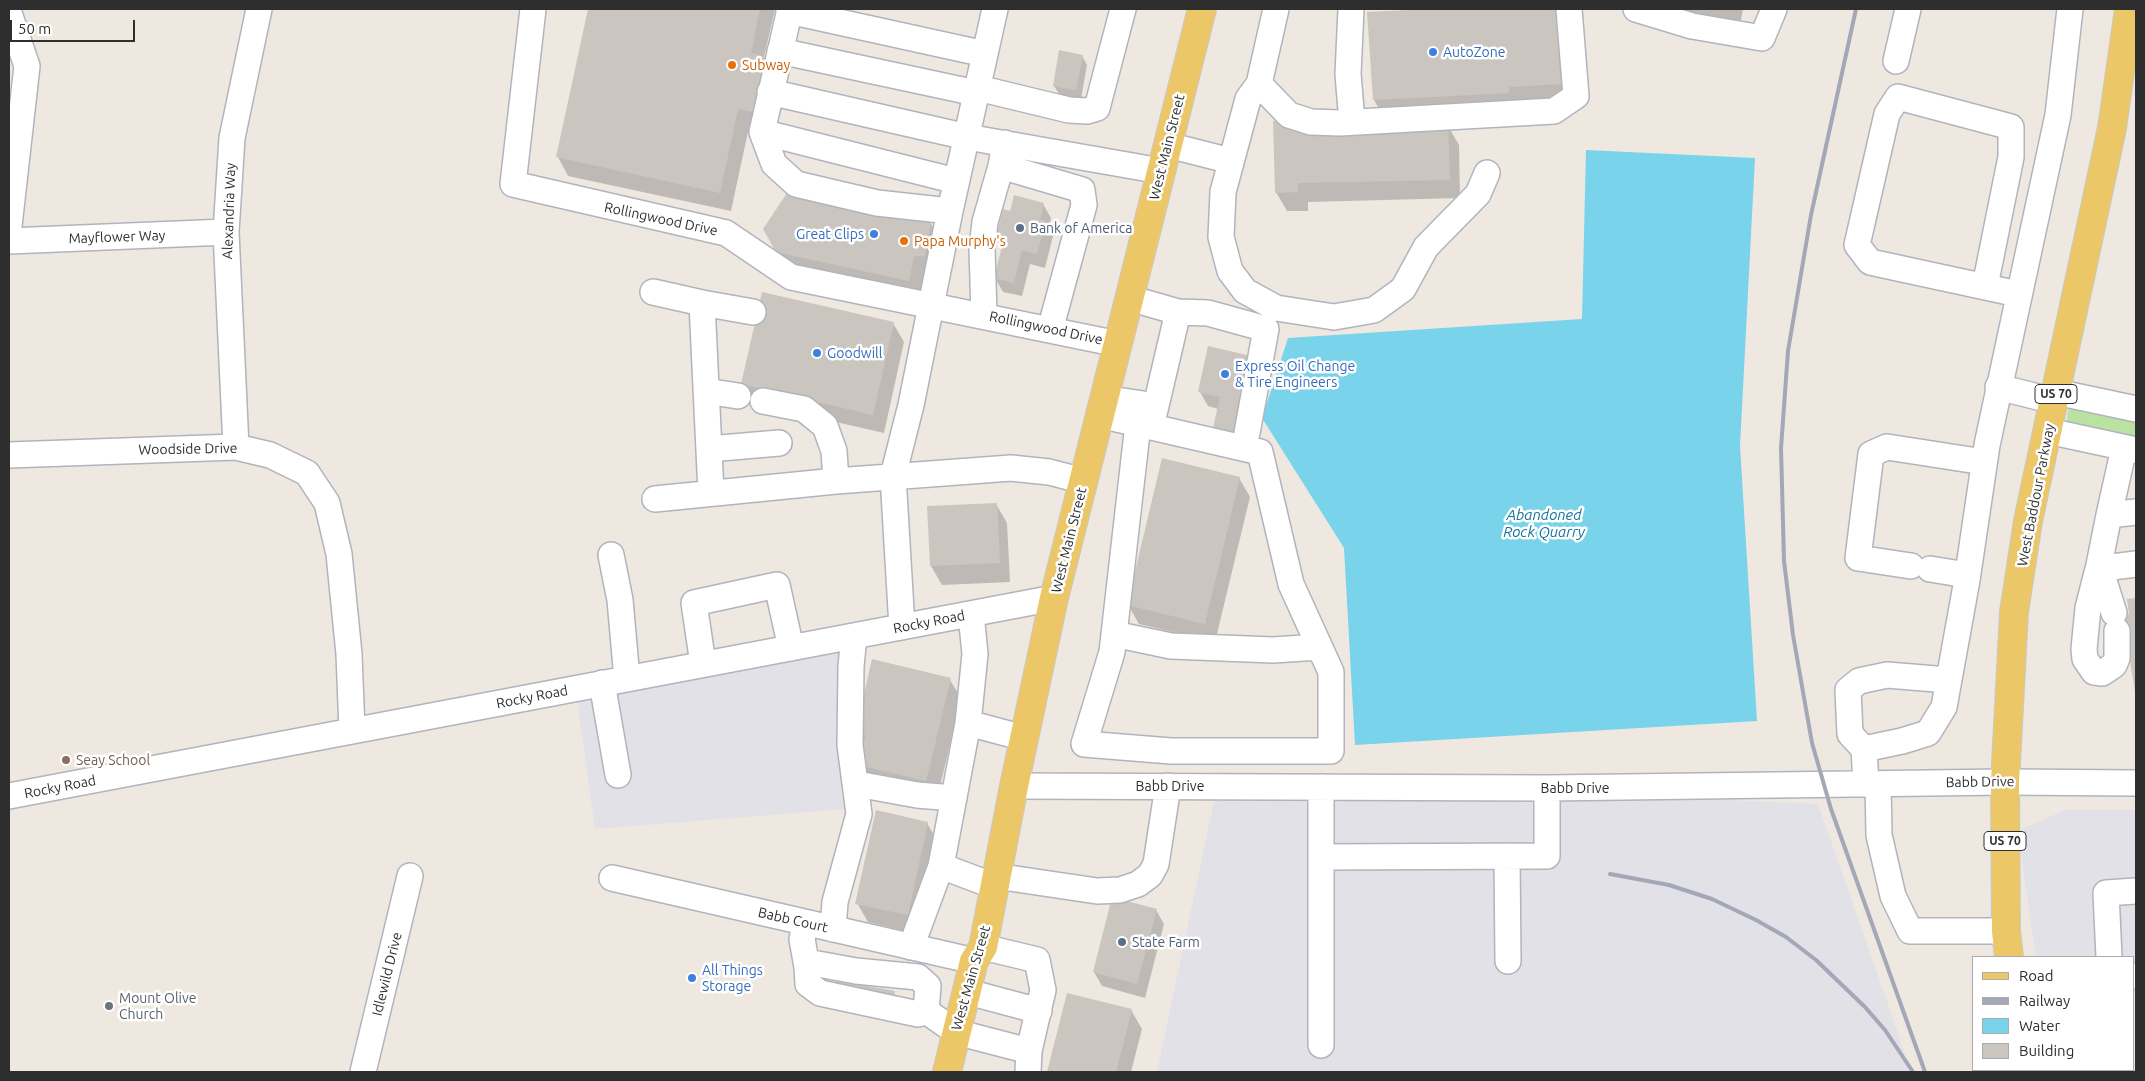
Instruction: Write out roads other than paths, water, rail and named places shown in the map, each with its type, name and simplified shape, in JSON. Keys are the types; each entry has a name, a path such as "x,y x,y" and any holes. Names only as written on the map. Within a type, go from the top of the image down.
{"main road":[{"name":"West Main Street","path":"947,1072 995,881 1054,598 1202,9"},
{"name":"West Baddour Parkway","path":"2008,944 2005,782 2014,612 2028,521 2112,128 2129,9"}],"street":[{"name":"Alexandria Way","path":"236,447 226,232 232,138 259,9"},
{"name":"Rollingwood Drive","path":"533,9 513,184 726,233 791,277 984,315 1118,344"},
{"path":"902,627 893,476 911,405 956,181 995,9"},
{"path":"780,51 1069,110 1087,111 1097,108 1123,9"},
{"path":"1276,9 1259,84 1248,99 1223,192 1221,237 1230,271 1245,291 1276,308 1334,317 1374,310 1403,289 1426,247 1478,194 1487,173"},
{"path":"1351,9 1348,74 1352,122"},
{"path":"1259,84 1289,115 1311,122 1352,122 1554,111 1576,96 1569,9"},
{"path":"1636,9 1692,26 1762,38 1774,9"},
{"path":"1896,61 1908,9"},
{"path":"950,211 878,203 796,184 774,164 762,132 770,92 789,10 985,54"},
{"path":"1864,749 1902,741 1928,732 1944,707 1998,387 2058,115 2063,10"},
{"path":"9,13 27,66 9,226"},
{"path":"770,92 967,137 1082,190 1084,205 1050,330"},
{"path":"1985,286 2011,157 2011,126 1898,97 1887,114 1857,245 1870,262 2018,294"},
{"path":"762,132 956,181"},
{"path":"1168,145 1232,161"},
{"path":"1003,155 1161,171"},
{"path":"984,315 982,248 984,231 1003,155"},
{"name":"Mayflower Way","path":"9,241 226,232"},
{"path":"653,292 753,312"},
{"path":"1129,298 1178,312 1208,313 1266,329 1247,433"},
{"path":"702,303 712,493"},
{"path":"1102,406 1148,419 1260,452 1291,584 1330,672 1331,751 1171,751 1084,744 1112,652 1148,419 1178,312"},
{"path":"1998,387 2136,409"},
{"path":"706,392 738,396"},
{"path":"763,401 804,409 825,426 834,451 836,481"},
{"path":"2048,431 2130,449 2110,516 2105,566 2088,608 2084,649 2085,659 2094,672 2102,672 2114,665 2117,658 2116,622 2105,566"},
{"path":"709,449 779,443"},
{"name":"Woodside Drive","path":"9,455 236,447 270,455 307,473 327,503 339,554 349,654 352,731"},
{"path":"1967,575 1858,558 1871,454 1887,447 1984,462"},
{"path":"655,499 893,476 1011,468 1049,472 1084,481"},
{"path":"2110,516 2136,512"},
{"path":"611,556 620,600 627,679"},
{"path":"2105,566 2136,564"},
{"path":"2105,566 2136,581"},
{"path":"703,664 694,602 777,585 791,648"},
{"name":"Rocky Road","path":"9,796 1054,598"},
{"path":"911,947 941,866 968,723 975,654 971,614"},
{"path":"1114,634 1171,646 1273,650 1319,647"},
{"path":"832,929 835,902 859,814 850,745 851,666 854,636"},
{"path":"1948,680 1887,675 1859,681 1848,690 1850,734 1864,749 1872,784 1881,844 1893,896 1910,931 2008,944"},
{"path":"602,683 618,775"},
{"path":"968,723 1024,738"},
{"name":"Babb Drive","path":"1014,786 1547,788 2005,782 2136,783"},
{"path":"856,784 917,795 954,798"},
{"path":"941,866 995,881 1096,891 1120,890 1138,884 1150,875 1156,864 1168,786"},
{"path":"1321,787 1321,1045"},
{"path":"1321,857 1547,856 1547,788"},
{"path":"1507,856 1508,961"},
{"name":"Idlewild Drive","path":"363,1072 410,876"},
{"name":"Babb Court","path":"612,878 911,947 1038,960 1043,990 1039,1011"},
{"path":"2108,956 2106,893 2136,891"},
{"path":"806,923 802,939 808,984 820,993 918,1014 926,1011"},
{"path":"807,968 818,964 856,971 918,977 928,986 926,1011"},
{"path":"926,1011 956,1032 1028,1062 1039,1011 968,992"}],"water":[{"name":"Abandoned Rock Quarry","path":"1586,150 1755,158 1740,446 1757,721 1355,745 1344,548 1262,418 1288,338 1582,319"}],"railway":[{"path":"1856,9 1811,215 1788,351 1781,448 1784,561 1793,635 1812,743 1831,809 1925,1072"},
{"path":"1610,874 1669,885 1712,899 1786,937 1816,960 1865,1007 1885,1030 1913,1072"}],"place":[{"name":"AutoZone","path":"1433,52"},
{"name":"Subway","path":"732,65"},
{"name":"Bank of America","path":"1020,228"},
{"name":"Great Clips","path":"874,234"},
{"name":"Papa Murphy's","path":"904,241"},
{"name":"Goodwill","path":"817,353"},
{"name":"Express Oil Change & Tire Engineers","path":"1225,374"},
{"name":"Seay School","path":"66,760"},
{"name":"State Farm","path":"1122,942"},
{"name":"All Things Storage","path":"692,978"},
{"name":"Mount Olive Church","path":"109,1006"}]}
